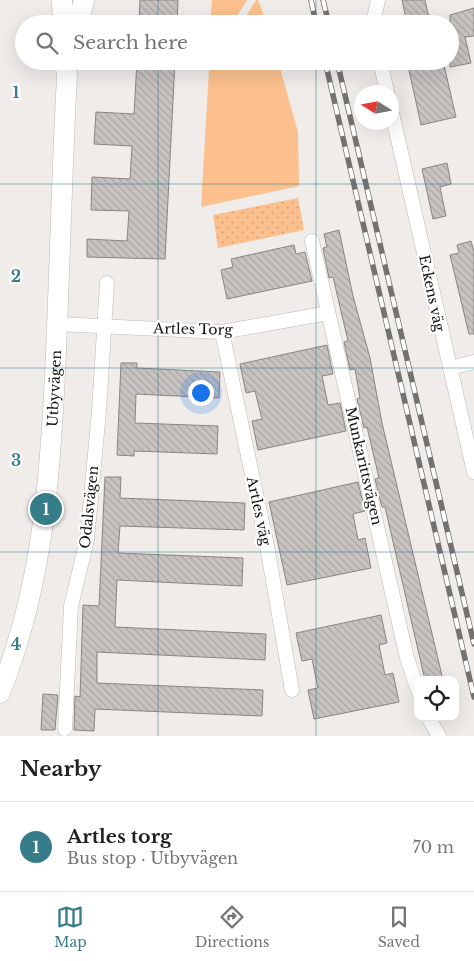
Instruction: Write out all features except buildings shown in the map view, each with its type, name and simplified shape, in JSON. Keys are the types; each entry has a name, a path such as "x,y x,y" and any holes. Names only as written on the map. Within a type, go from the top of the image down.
{"main road":[{"path":"62,0 63,15"},
{"path":"80,15 84,0"},
{"name":"Utbyvägen","path":"0,693 20,632 41,543 51,459 67,70"}],"street":[{"path":"374,15 378,0"},
{"path":"382,70 385,85"},
{"name":"Eckens väg","path":"396,130 474,472"},
{"name":"Munkarittsvägen","path":"312,241 407,658 414,679"},
{"name":"Odalsvägen","path":"65,729 71,606 87,540 108,283"},
{"name":"Artles Torg","path":"57,324 222,332 328,313"},
{"name":"Artles väg","path":"222,332 267,546 292,690"},
{"path":"450,368 474,362"},
{"path":"430,721 439,736"}],"shaded area":[{"path":"212,0 247,0 238,15 211,15"},
{"path":"256,0 258,0 264,15 247,15"},
{"path":"209,70 281,70 298,132 299,186 201,207"},
{"path":"298,198 304,230 218,248 213,215"}],"railway":[{"path":"311,0 314,15"},
{"path":"323,0 327,15"},
{"path":"327,70 474,697"},
{"path":"339,70 474,644"}],"place":[{"name":"Artles torg","path":"46,509"}]}
